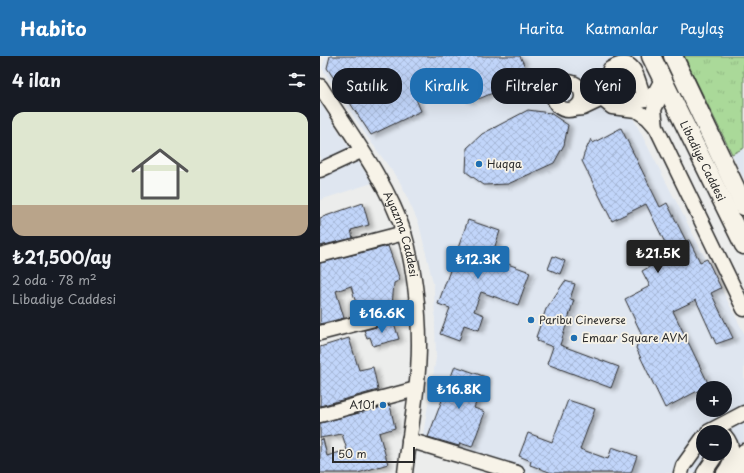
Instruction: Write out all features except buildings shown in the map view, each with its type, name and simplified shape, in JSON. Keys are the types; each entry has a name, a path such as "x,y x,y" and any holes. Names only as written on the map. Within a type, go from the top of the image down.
{"main road":[{"name":"Libadiye Caddesi","path":"651,56 744,245"},
{"name":"Libadiye Caddesi","path":"673,56 744,206"}],"street":[{"path":"611,68 624,62 631,65 634,68 641,90"},
{"path":"573,109 577,107 582,100 582,95 579,87 571,82 566,82 561,84 555,91 554,96 556,104 564,110 583,108 602,99 612,107 636,110 648,118 656,127 744,309"},
{"path":"636,100 649,99 664,82"},
{"path":"656,127 654,109 664,82"},
{"name":"Ayazma Caddesi","path":"320,86 387,193 404,233 413,278 419,343 416,389 409,440 401,472"},
{"path":"320,170 361,150"},
{"path":"320,256 404,233"},
{"path":"320,333 416,308"},
{"path":"320,415 416,389"},
{"path":"728,425 744,413"},
{"path":"409,440 517,473"},
{"path":"681,473 683,466 696,448"},
{"path":"737,473 744,451"},
{"path":"704,473 712,461"},
{"path":"724,473 730,461"}],"shaded area":[{"name":"Emaar Square AVM","path":"326,56 627,56 628,68 580,68 580,104 631,104 632,116 744,333 744,473 493,473 452,460 421,446 436,358 434,287 419,224 400,182 346,104 402,104 402,68 332,68 332,83 322,68"},
{"path":"320,102 372,183 320,200"},
{"path":"744,148 744,180 732,154"}],"green space":[{"path":"684,56 744,56 744,148 732,154"}],"place":[{"name":"Huqqa","path":"479,164"},
{"name":"Paribu Cineverse","path":"531,320"},
{"name":"Emaar Square AVM","path":"574,338"},
{"name":"A101","path":"383,405"}]}
